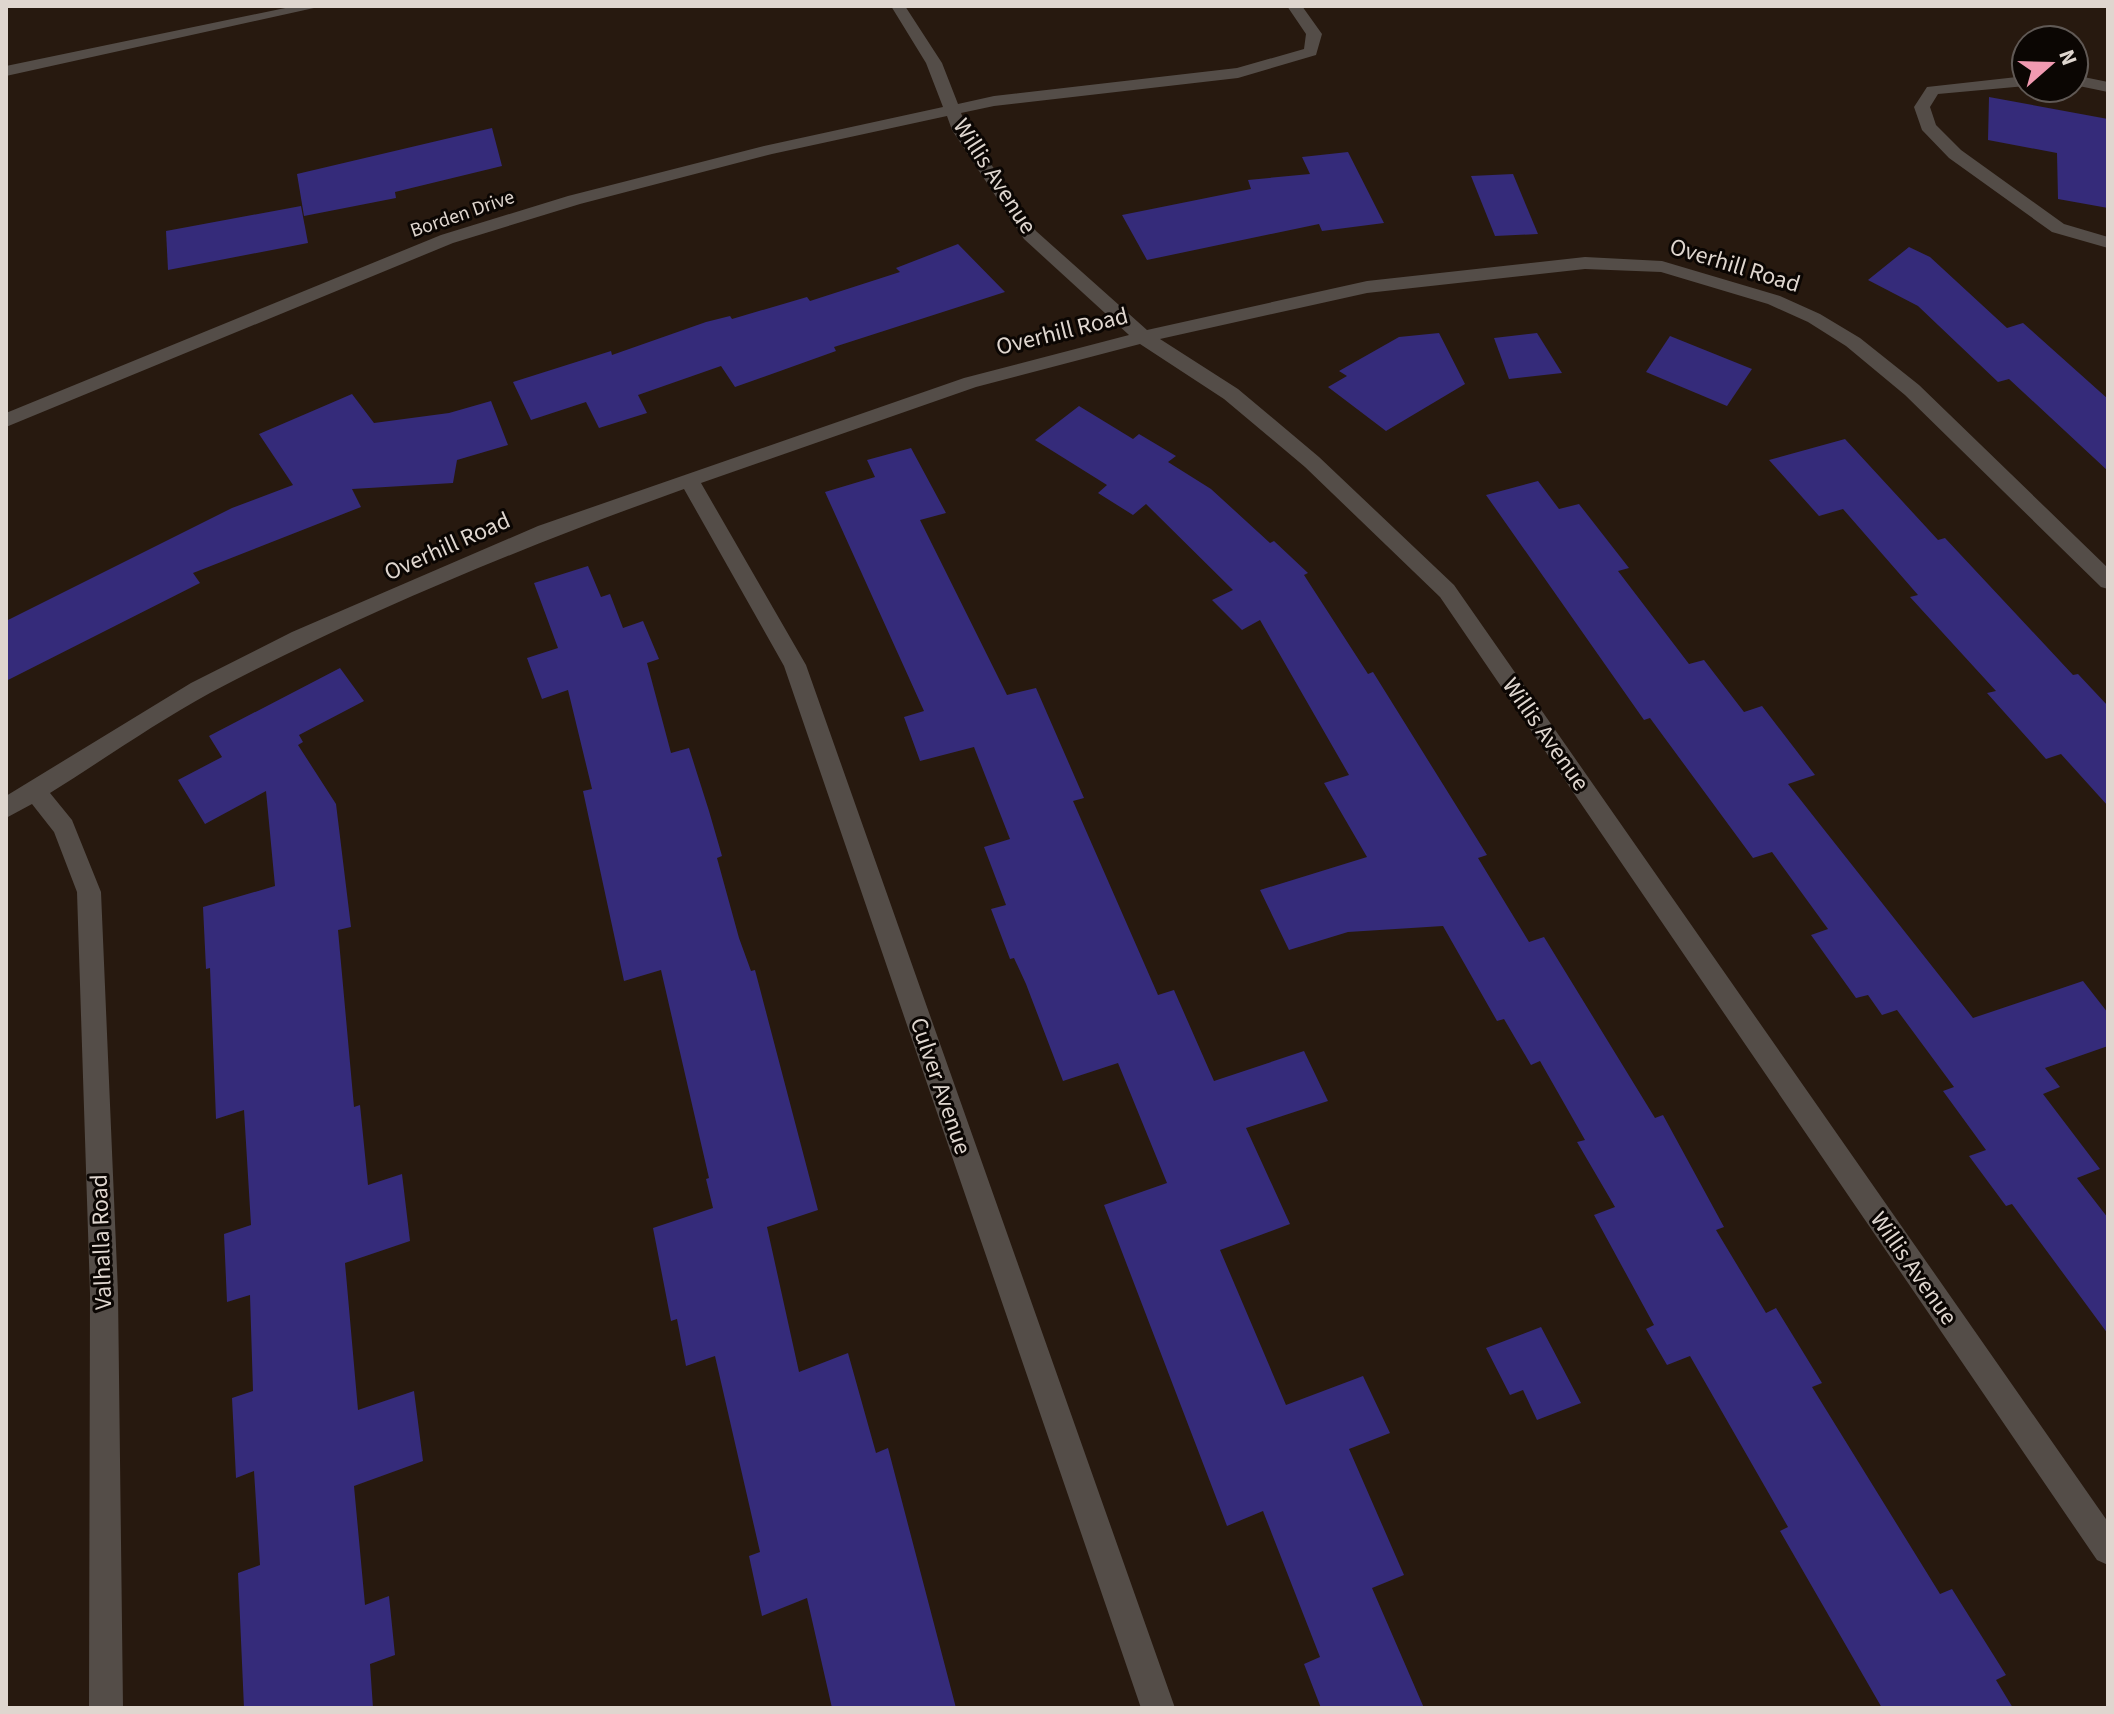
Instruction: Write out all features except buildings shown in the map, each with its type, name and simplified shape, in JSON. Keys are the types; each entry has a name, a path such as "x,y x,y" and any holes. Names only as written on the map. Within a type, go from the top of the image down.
{"street":[{"path":"6,71 316,6"},
{"name":"Willis Avenue","path":"898,6 934,63 960,130 1030,235 1143,337 1231,394 1289,442 1447,591 2108,1549"},
{"name":"Borden Drive","path":"6,420 447,239 574,200 755,153 994,101 1238,73 1297,58 1311,52 1314,34 1294,6"},
{"path":"2010,83 1933,90 1922,107 1928,127 1955,154 2058,228 2108,243"},
{"name":"Overhill Road","path":"6,808 199,689 300,638 545,531 971,382 1143,337 1367,287 1585,263 1662,267 1774,300 1814,318 1853,342 1912,390 2108,581"},
{"name":"Culver Avenue","path":"689,480 795,665 1158,1708"},
{"name":"Valhalla Road","path":"35,791 64,827 89,892 104,1293 106,1708"}]}
